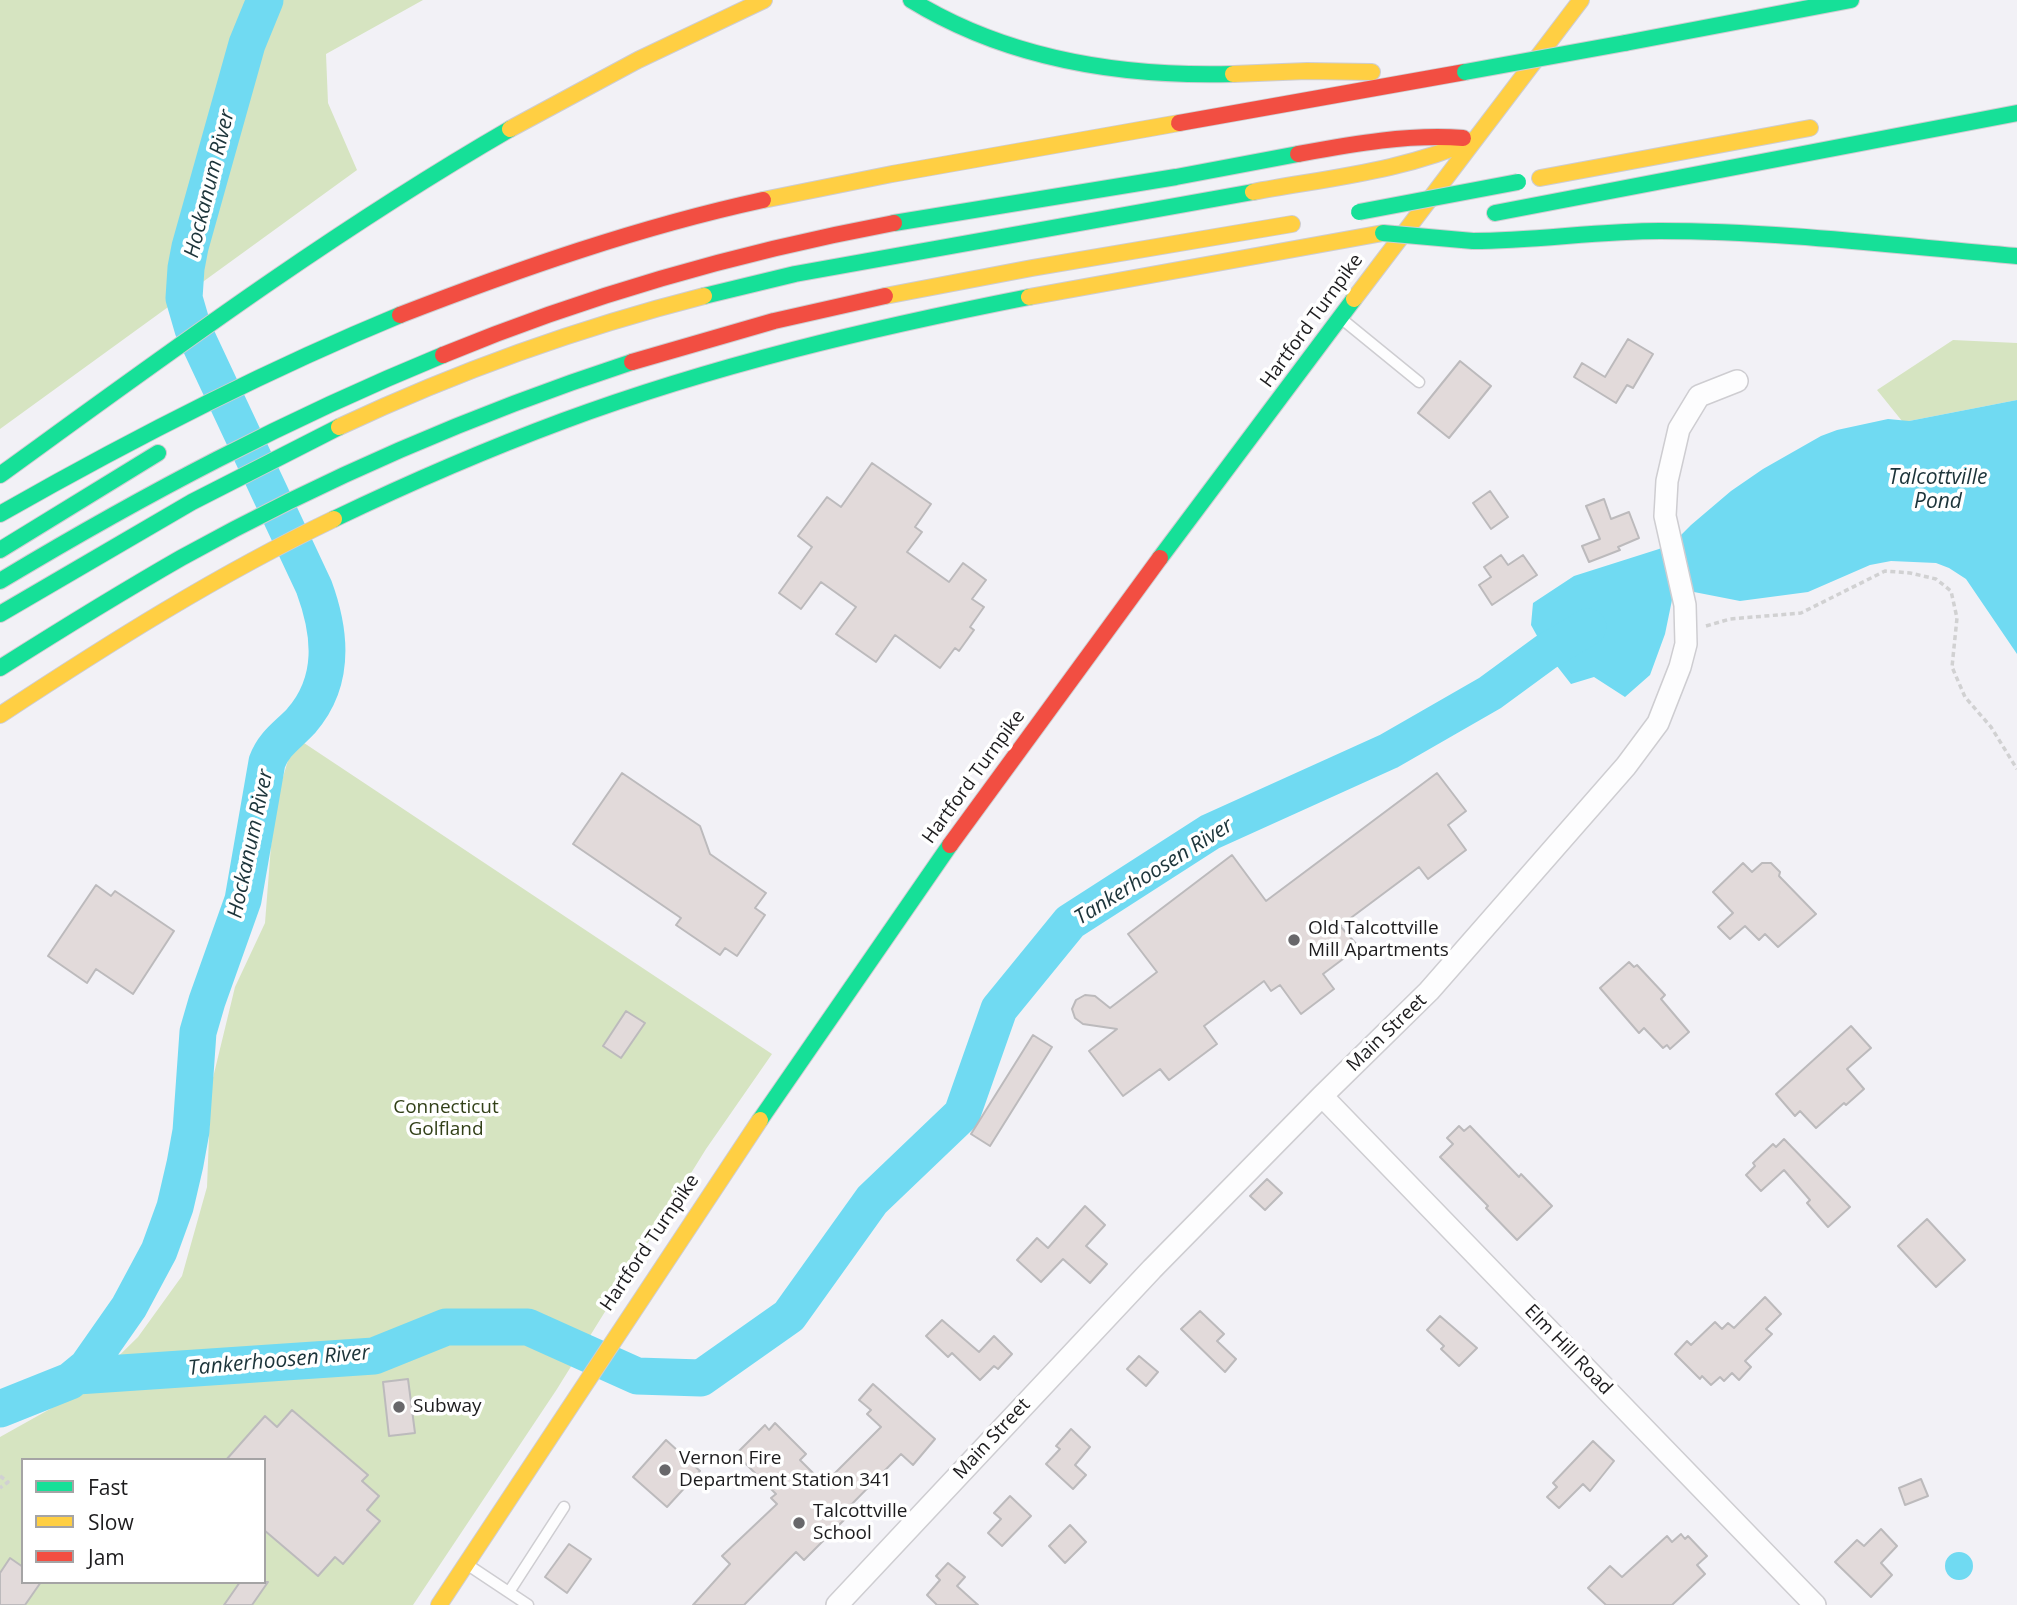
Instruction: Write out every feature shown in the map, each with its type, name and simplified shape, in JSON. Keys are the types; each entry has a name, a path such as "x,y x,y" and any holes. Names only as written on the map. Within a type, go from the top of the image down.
{"main road":[{"path":"0,475 241,302 466,154 629,64 764,0"},
{"name":"Hartford Turnpike","path":"439,1605 608,1345 796,1064 999,777 1581,0"},
{"path":"0,514 174,417 274,369 383,322 578,250 696,216 904,172 1851,0"},
{"path":"914,2 954,25 992,40 1062,58 1121,68 1201,74 1298,71 1459,73"},
{"path":"1489,214 2017,113"},
{"path":"1352,213 1829,125"},
{"path":"0,581 105,519 297,416 395,373 552,313 654,281 767,250 866,229 1162,180 1367,141 1426,136 1475,139"},
{"path":"0,614 211,491 309,441 401,399 616,320 712,292 795,274 1408,164 1443,154 1475,139"},
{"path":"0,668 124,590 329,480 415,441 530,396 659,352 774,320 971,280 1308,221"},
{"path":"0,715 139,626 346,514 457,463 544,428 649,391 927,317 1446,222"},
{"path":"1383,233 1512,242 1632,232 1702,232 2017,256"},
{"path":"204,423 235,387"},
{"path":"0,550 173,444"}],"street":[{"name":"Main Street","path":"837,1605 1152,1269 1322,1096 1430,991 1626,766 1658,723 1686,644 1685,605 1665,516 1667,481 1679,429 1699,396 1737,381"},
{"name":"Elm Hill Road","path":"1322,1096 1815,1605"}],"lane":[{"path":"1341,318 1419,382"},
{"path":"509,1592 564,1507"},
{"path":"466,1563 528,1605"}],"path":[{"path":"1686,644 1700,639 1706,626 1730,619 1801,613 1885,571 1936,579 1951,591 1957,618 1952,667 1956,677 1965,697 1991,727 2017,769"},
{"path":"0,1476 8,1482 0,1488"}],"green space":[{"path":"0,0 423,0 326,54 328,103 357,170 0,429"},
{"path":"1953,340 2017,343 2017,400 1902,421 1877,390"},
{"name":"Connecticut Golfland","path":"295,737 772,1054 706,1149 557,1389 413,1605 0,1605 0,1437 84,1390 138,1337 182,1276 207,1187 211,1086 235,987 265,923 274,807"}],"water":[{"name":"Talcottville Pond","path":"2017,400 2017,654 1966,579 1936,563 1891,561 1870,565 1808,592 1740,601 1694,592 1672,600 1665,634 1650,675 1625,697 1594,677 1571,684 1546,652 1531,625 1533,603 1574,576 1659,549 1680,536 1731,491 1821,436 1888,419 1909,421"},
{"path":"1959,1552 1969,1556 1973,1566 1969,1576 1959,1580 1949,1576 1945,1566 1949,1556"}],"building":[{"path":"1628,339 1653,354 1633,388 1627,385 1616,403 1574,377 1582,363 1605,377"},
{"path":"1460,361 1491,386 1449,438 1418,413"},
{"path":"872,463 931,504 915,527 922,532 907,552 949,582 963,563 986,580 972,599 984,607 970,627 974,630 959,651 955,648 940,668 895,635 876,662 836,634 856,607 821,582 801,609 779,593 812,547 798,536 827,497 841,507"},
{"path":"1490,491 1508,517 1491,529 1473,503"},
{"path":"1604,499 1611,519 1629,512 1639,538 1618,547 1620,550 1589,562 1582,546 1600,539 1586,506"},
{"path":"1501,555 1508,565 1523,555 1537,575 1492,605 1479,585 1491,577 1484,567"},
{"path":"622,773 700,826 710,854 766,893 755,908 765,915 737,956 725,948 720,955 676,925 681,918 573,844"},
{"name":"Old Talcottville Mill Apartments","path":"1437,773 1466,811 1448,825 1466,850 1428,879 1419,867 1340,926 1359,947 1323,974 1334,989 1301,1014 1280,985 1271,991 1264,981 1204,1026 1217,1044 1169,1080 1160,1069 1123,1096 1089,1051 1117,1029 1083,1024 1075,1018 1072,1009 1076,1000 1085,995 1095,996 1110,1008 1157,972 1128,934 1232,855 1266,901"},
{"path":"1743,863 1752,872 1762,863 1771,863 1780,872 1779,876 1816,914 1778,947 1765,934 1759,940 1745,926 1730,939 1718,927 1733,913 1713,892"},
{"path":"96,885 111,896 115,891 174,931 133,994 96,969 87,983 48,956"},
{"path":"1629,962 1634,967 1637,965 1665,995 1661,999 1689,1032 1670,1049 1667,1045 1663,1048 1644,1028 1639,1033 1600,988"},
{"path":"626,1011 645,1023 621,1058 603,1046"},
{"path":"1851,1026 1871,1048 1847,1069 1864,1089 1816,1128 1800,1111 1795,1116 1776,1094"},
{"path":"1033,1035 1052,1047 990,1146 971,1134"},
{"path":"1459,1126 1464,1131 1470,1126 1519,1177 1521,1174 1552,1206 1517,1240 1440,1157 1453,1144 1447,1138"},
{"path":"1784,1139 1850,1207 1828,1227 1807,1203 1810,1200 1784,1170 1761,1191 1746,1175 1755,1166 1753,1163 1773,1144 1776,1147"},
{"path":"1267,1179 1282,1193 1265,1210 1250,1196"},
{"path":"1085,1206 1105,1225 1086,1246 1107,1264 1090,1283 1063,1259 1041,1282 1017,1260 1037,1238 1048,1248"},
{"path":"1927,1219 1965,1260 1936,1287 1898,1246"},
{"path":"1765,1297 1781,1314 1766,1329 1772,1334 1745,1361 1751,1367 1739,1380 1732,1373 1724,1381 1720,1377 1711,1385 1702,1376 1700,1379 1675,1354 1687,1341 1691,1345 1715,1322 1722,1329 1728,1323 1734,1328"},
{"path":"1200,1311 1224,1334 1217,1341 1236,1359 1225,1372 1181,1329"},
{"path":"1440,1316 1477,1348 1459,1366 1441,1349 1444,1346 1427,1330"},
{"path":"942,1320 979,1352 994,1336 1012,1354 998,1369 994,1366 980,1380 952,1353 948,1357 926,1336"},
{"path":"1139,1356 1158,1372 1146,1386 1127,1369"},
{"path":"408,1379 415,1433 389,1436 383,1382"},
{"name":"Talcottville School","path":"873,1384 935,1439 913,1465 901,1454 847,1509 851,1513 804,1560 796,1552 744,1605 693,1605 730,1564 722,1556 777,1504 771,1498 776,1494 736,1454 765,1425 769,1430 775,1423 806,1454 800,1460 824,1484 881,1427 867,1414 871,1410 859,1400"},
{"path":"292,1410 368,1475 362,1481 379,1496 367,1510 380,1521 343,1564 335,1557 318,1576 266,1532 266,1458 228,1458 265,1416 277,1427"},
{"path":"1071,1429 1090,1447 1075,1465 1086,1475 1073,1489 1046,1464 1060,1449 1056,1446"},
{"path":"666,1440 700,1471 667,1507 633,1477"},
{"path":"1593,1441 1614,1461 1590,1491 1583,1484 1559,1508 1547,1497 1557,1487 1553,1483"},
{"path":"1921,1479 1928,1496 1905,1505 1899,1488"},
{"path":"1010,1496 1031,1516 1002,1546 988,1533 1001,1519 994,1513"},
{"path":"1070,1525 1086,1542 1065,1563 1049,1546"},
{"path":"1881,1529 1897,1546 1881,1563 1892,1575 1871,1597 1835,1562 1857,1540 1864,1546"},
{"path":"1681,1534 1685,1539 1688,1536 1707,1556 1697,1565 1705,1574 1672,1605 1606,1605 1588,1588 1610,1566 1622,1577 1667,1536 1672,1542"},
{"path":"569,1544 591,1559 567,1593 545,1577"},
{"path":"10,1558 21,1566 21,1584 40,1584 25,1605 0,1605 0,1573"},
{"path":"948,1563 965,1577 957,1586 978,1605 937,1605 927,1595 940,1580 936,1576"},
{"path":"268,1582 252,1605 224,1605 239,1584"}],"waterway":[{"name":"Hockanum River","path":"0,1409 70,1381 87,1367 129,1307 159,1251 175,1207 191,1131 198,1032 243,900 267,762 277,744 312,706 325,673 327,639 314,587 193,329 184,298 190,247 247,44 265,0"},
{"name":"Tankerhoosen River","path":"77,1376 374,1356 446,1327 528,1327 637,1376 701,1378 789,1316 872,1200 962,1114 999,1009 1070,922 1210,832 1389,751 1490,693 1546,652 1588,627"}],"traffic: fast":[{"path":"911,0 986,37 1066,60 1149,72 1233,74"},
{"path":"1625,43 1851,0"},
{"path":"1465,72 1625,43"},
{"path":"1495,213 2017,113"},
{"path":"0,475 314,252 510,129"},
{"path":"894,223 1176,177 1298,154"},
{"path":"1359,212 1518,182"},
{"path":"704,296 795,274 1253,192"},
{"path":"1473,241 1636,231 1749,233 2017,256"},
{"path":"1383,233 1473,241"},
{"path":"334,519 505,443 677,382 852,335 1029,297"},
{"path":"1160,558 1354,299"},
{"path":"0,514 197,408 400,315"},
{"path":"0,581 217,459 328,405 443,355"},
{"path":"0,668 181,558 290,501 459,425 632,362"},
{"path":"0,614 192,502 339,427"},
{"path":"0,550 158,453"},
{"path":"760,1120 950,845"}],"traffic: slow":[{"path":"510,129 638,60 764,0"},
{"path":"1354,299 1581,0"},
{"path":"1233,74 1372,72"},
{"path":"763,200 1179,123"},
{"path":"1540,178 1810,128"},
{"path":"1253,192 1394,166 1475,139"},
{"path":"885,296 1292,224"},
{"path":"1029,297 1383,233"},
{"path":"339,427 518,353 610,322 704,296"},
{"path":"0,715 164,611 248,563 334,519"},
{"path":"439,1605 760,1120"}],"traffic: jam":[{"path":"1179,123 1465,72"},
{"path":"1298,154 1401,139 1463,138"},
{"path":"400,315 580,250 763,200"},
{"path":"443,355 553,313 665,277 779,247 894,223"},
{"path":"632,362 774,321 885,296"},
{"path":"950,845 1160,558"}],"place":[{"name":"Old Talcottville Mill Apartments","path":"1294,940"},
{"name":"Subway","path":"399,1407"},
{"name":"Vernon Fire Department Station 341","path":"665,1470"},
{"name":"Talcottville School","path":"799,1523"}]}
